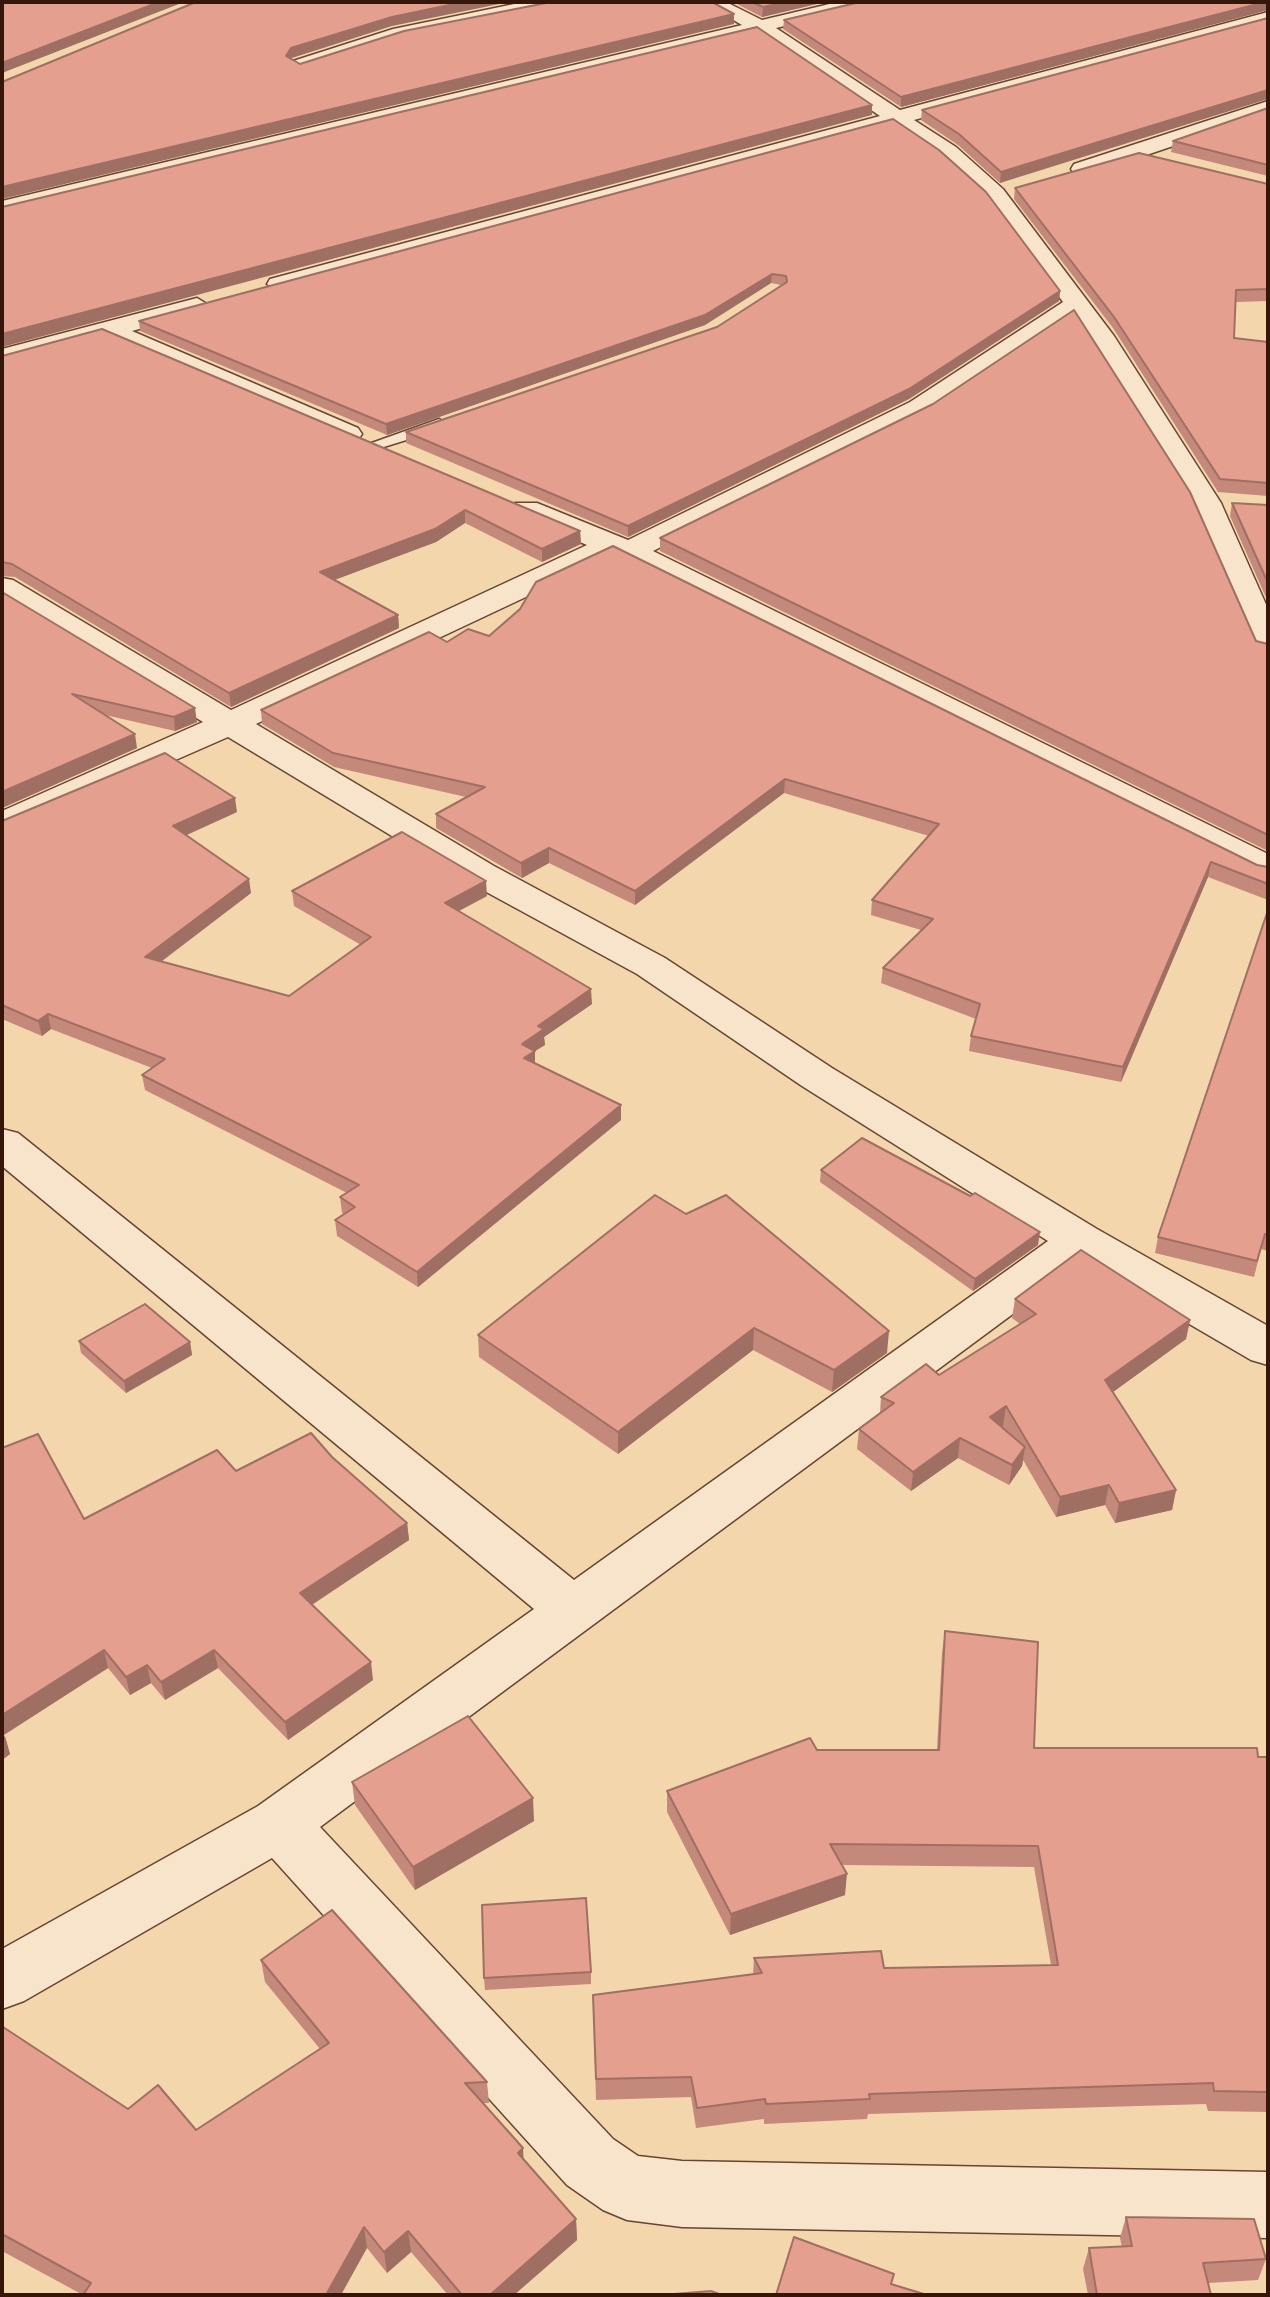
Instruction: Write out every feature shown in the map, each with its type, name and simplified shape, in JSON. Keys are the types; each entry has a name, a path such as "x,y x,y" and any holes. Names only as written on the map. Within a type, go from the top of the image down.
{"street":[{"path":"300,65 400,33 552,2"},
{"path":"711,2 759,26 948,152 995,194 1101,336 1206,503 1268,646"},
{"path":"2,208 862,2"},
{"path":"262,288 1268,18"},
{"path":"1066,174 1138,153 1268,107"},
{"path":"1138,153 1167,161"},
{"path":"995,194 1023,186"},
{"path":"2,357 216,301"},
{"path":"2,825 620,548 920,408 1077,304"},
{"path":"108,330 416,462"},
{"path":"500,498 620,548 1268,869"},
{"path":"1206,503 1237,505"},
{"path":"2,587 481,874 651,966 817,1077 1081,1240 1268,1348"},
{"path":"2,1143 573,1610"},
{"path":"2,1981 279,1824 1081,1240"},
{"path":"279,1824 590,2162 627,2187 682,2194 1268,2205"}],"lane":[{"path":"374,445 457,419"}],"building":[{"path":"2,2 159,2 2,63"},
{"path":"196,2 464,2 392,17 291,48 286,56 300,64 404,31 551,2 712,2 734,14 2,187 2,82"},
{"path":"752,2 786,2 763,7"},
{"path":"860,2 1265,2 901,97 784,20"},
{"path":"1268,18 1268,90 1001,172 959,134 922,110"},
{"path":"757,27 872,105 2,334 2,207"},
{"path":"1268,108 1268,165 1173,141"},
{"path":"893,119 939,150 986,192 1060,291 909,389 628,526 406,432 717,327 787,282 786,276 772,274 705,315 386,424 139,321"},
{"path":"1139,153 1268,184 1268,289 1236,290 1234,338 1268,342 1268,483 1220,479 1114,317 1015,188"},
{"path":"1074,310 1190,492 1256,641 1268,644 1268,835 660,538 933,404"},
{"path":"102,329 580,531 542,549 465,510 435,529 320,572 398,615 229,693 12,564 2,562 2,356"},
{"path":"1232,503 1268,505 1268,583"},
{"path":"613,546 1257,865 1268,867 1268,884 1211,862 1123,1067 971,1036 980,1004 883,968 933,919 872,900 939,824 785,779 635,891 549,848 521,863 436,814 485,787 333,753 261,710 429,632 447,642 468,629 489,636 520,609 536,582"},
{"path":"2,592 195,708 174,717 72,694 135,734 2,792"},
{"path":"165,753 235,798 173,826 249,879 145,957 289,996 371,937 292,891 402,832 486,881 445,903 591,989 538,1026 544,1029 522,1044 535,1051 524,1058 621,1105 417,1272 335,1220 355,1207 340,1197 359,1185 142,1075 165,1059 48,1014 38,1021 2,1005 2,821"},
{"path":"1268,910 1268,1234 1265,1234 1257,1261 1158,1237"},
{"path":"862,1138 970,1196 975,1193 1040,1232 975,1279 821,1170"},
{"path":"655,1195 686,1214 726,1195 889,1331 834,1370 754,1328 618,1432 478,1335"},
{"path":"1081,1250 1190,1320 1105,1380 1176,1490 1119,1503 1109,1485 1060,1497 1006,1406 990,1417 1025,1447 1012,1465 960,1438 913,1472 859,1429 894,1403 881,1397 926,1364 939,1375 1036,1314 1015,1299"},
{"path":"145,1304 190,1342 124,1381 79,1341"},
{"path":"311,1433 332,1457 407,1523 300,1593 371,1662 285,1722 214,1650 161,1682 147,1665 126,1677 104,1650 2,1715 2,1448 38,1434 84,1519 217,1450 236,1471"},
{"path":"945,1631 1038,1642 1034,1748 1257,1748 1258,1757 1268,1757 1268,2092 1214,2091 1213,2083 869,2094 870,2099 766,2104 765,2099 697,2108 691,2077 596,2079 593,1995 762,1973 754,1958 881,1951 884,1968 1058,1965 1038,1846 830,1844 847,1874 731,1914 667,1791 810,1738 817,1750 939,1750"},
{"path":"468,1716 533,1798 413,1867 352,1782"},
{"path":"586,1898 591,1972 484,1978 482,1905"},
{"path":"332,1910 487,2082 465,2083 523,2148 518,2153 576,2219 490,2295 462,2295 408,2231 384,2252 364,2227 326,2295 83,2295 91,2283 2,2234 3,2027 128,2109 158,2085 196,2130 329,2043 261,1960"},
{"path":"1126,2217 1254,2219 1266,2259 1203,2263 1211,2295 1097,2295 1089,2248 1132,2246"},
{"path":"794,2237 894,2274 891,2284 927,2295 776,2295"},
{"path":"711,2291 722,2295 662,2295"}]}
